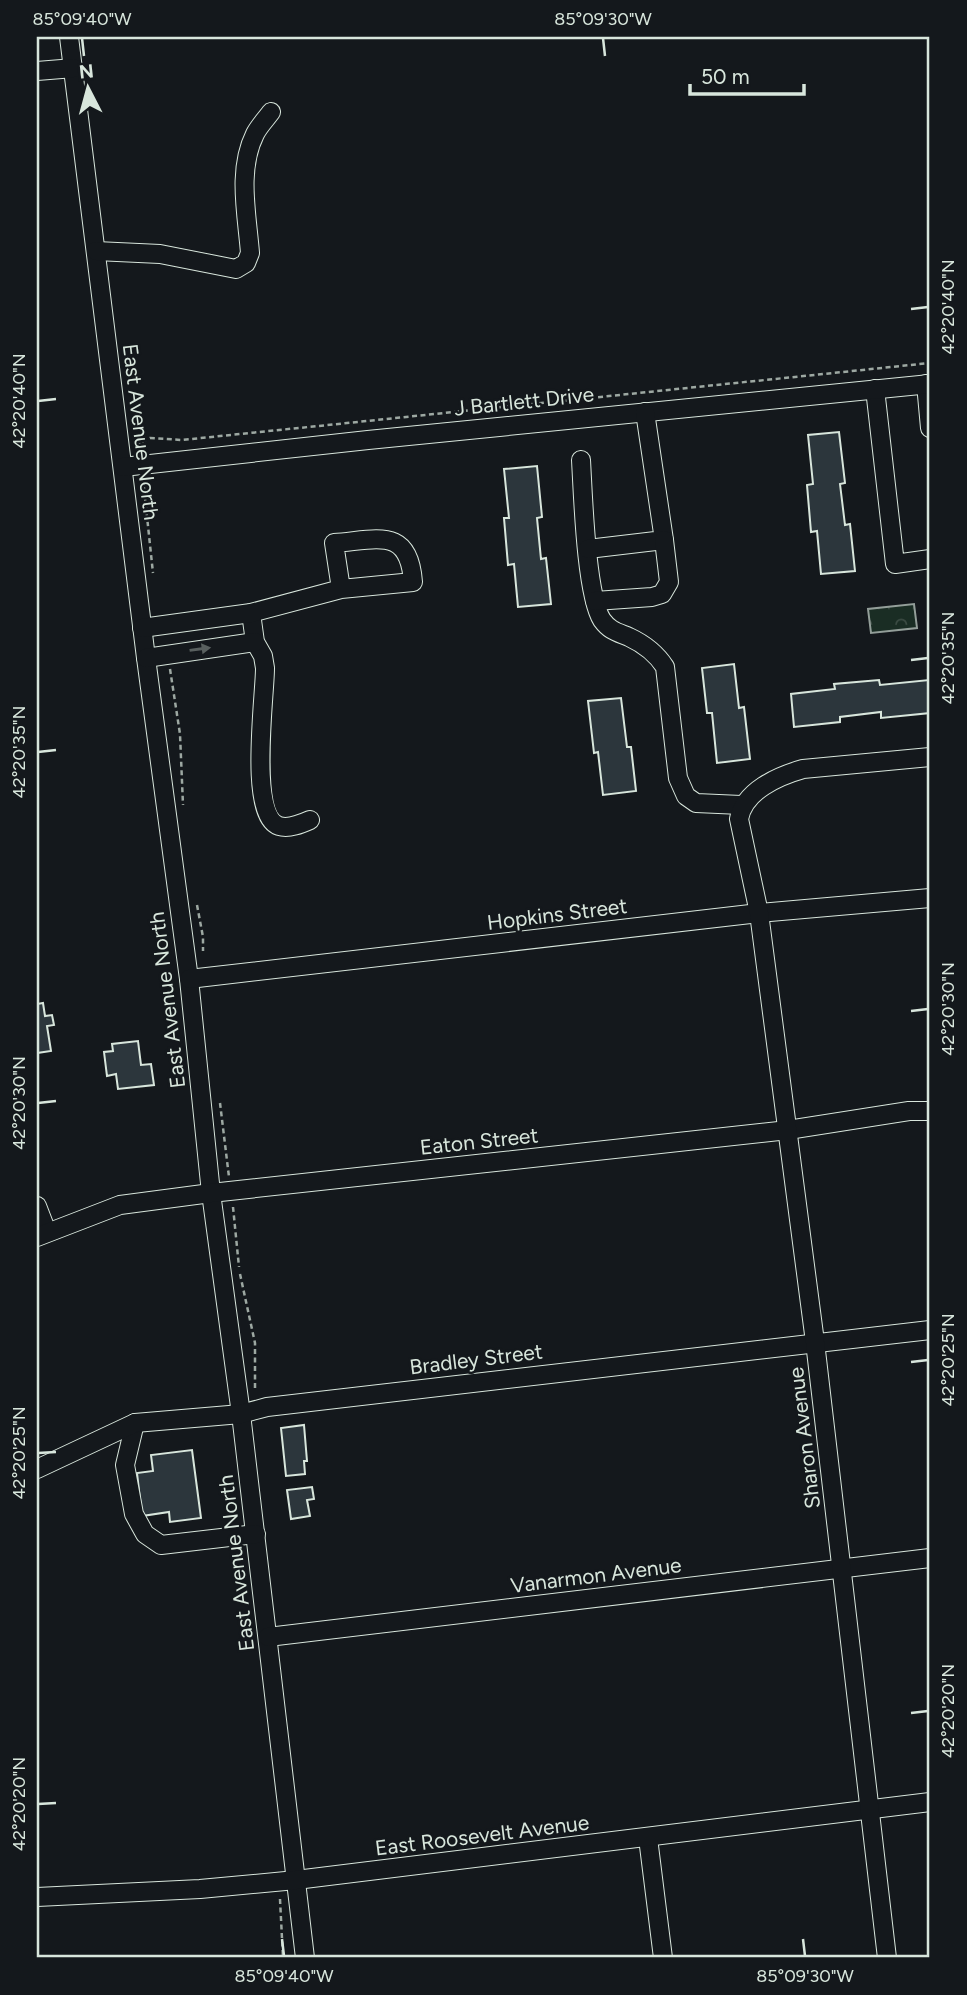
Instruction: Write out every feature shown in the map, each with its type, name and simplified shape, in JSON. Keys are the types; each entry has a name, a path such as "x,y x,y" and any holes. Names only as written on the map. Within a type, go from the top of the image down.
{"street":[{"name":"East Avenue North","path":"69,37 146,658 196,978 211,1193 249,1412 256,1534 305,1958"},
{"path":"37,71 74,68"},
{"path":"96,251 160,254 236,269 246,263 250,253 244,182 247,156 256,134 271,111"},
{"path":"928,384 930,429"},
{"name":"J Bartlett Drive","path":"123,467 928,384"},
{"path":"875,389 895,564 930,559"},
{"path":"595,601 652,597 662,594 669,582 645,412"},
{"path":"580,460 595,601 601,619 613,632 647,647 665,667 678,778 686,796 696,803 741,805 755,792 785,774 803,769 930,757"},
{"path":"588,549 664,540"},
{"path":"142,628 251,613 341,589 413,582 408,552 401,545 390,541 334,543 341,589"},
{"path":"251,613 255,642 263,656 265,668 260,778 266,814 279,826 288,827 310,820"},
{"path":"146,658 255,642"},
{"name":"Sharon Avenue","path":"741,805 739,819 759,913 816,1342 887,1958"},
{"name":"Hopkins Street","path":"196,978 759,913 930,898"},
{"name":"Eaton Street","path":"42,1234 120,1205 788,1130 909,1111 930,1111"},
{"path":"37,1206 42,1234"},
{"name":"Bradley Street","path":"37,1469 135,1423 249,1412 930,1330"},
{"path":"135,1423 125,1465 134,1514 145,1534 161,1545 256,1534"},
{"name":"Vanarmon Avenue","path":"268,1637 930,1558"},
{"name":"East Roosevelt Avenue","path":"37,1897 200,1889 296,1880 930,1802"},
{"path":"649,1838 663,1958"}],"path":[{"path":"153,572 139,443 150,438 182,440 930,363"},
{"path":"167,654 180,734 183,805"},
{"path":"196,978 203,937 197,905"},
{"path":"219,1100 239,1272 255,1343 255,1397 249,1412"},
{"path":"280,1904 283,1958"}],"green space":[{"path":"914,604 917,628 871,633 868,609"}],"building":[{"path":"839,432 845,483 840,484 845,525 850,524 855,571 821,574 817,531 811,532 807,485 813,484 808,435"},
{"path":"537,466 542,517 537,518 541,559 546,558 551,604 518,607 514,564 508,565 504,518 509,518 504,469"},
{"path":"734,664 739,708 744,707 750,759 717,763 712,713 707,713 702,668"},
{"path":"879,680 880,685 929,680 930,713 881,718 881,712 840,717 840,722 794,727 791,694 835,689 834,684"},
{"path":"621,698 636,791 603,795 598,752 594,753 588,701"},
{"path":"43,1003 45,1016 52,1015 54,1025 47,1026 51,1051 37,1053 37,1004"},
{"path":"138,1041 141,1065 151,1064 154,1085 118,1089 116,1074 107,1076 104,1052 113,1051 112,1044"},
{"path":"304,1425 307,1461 304,1461 305,1474 286,1476 281,1428"},
{"path":"192,1450 201,1518 170,1522 169,1512 142,1516 137,1473 153,1471 151,1455"},
{"path":"312,1487 314,1499 307,1500 310,1516 291,1519 287,1490"}]}
